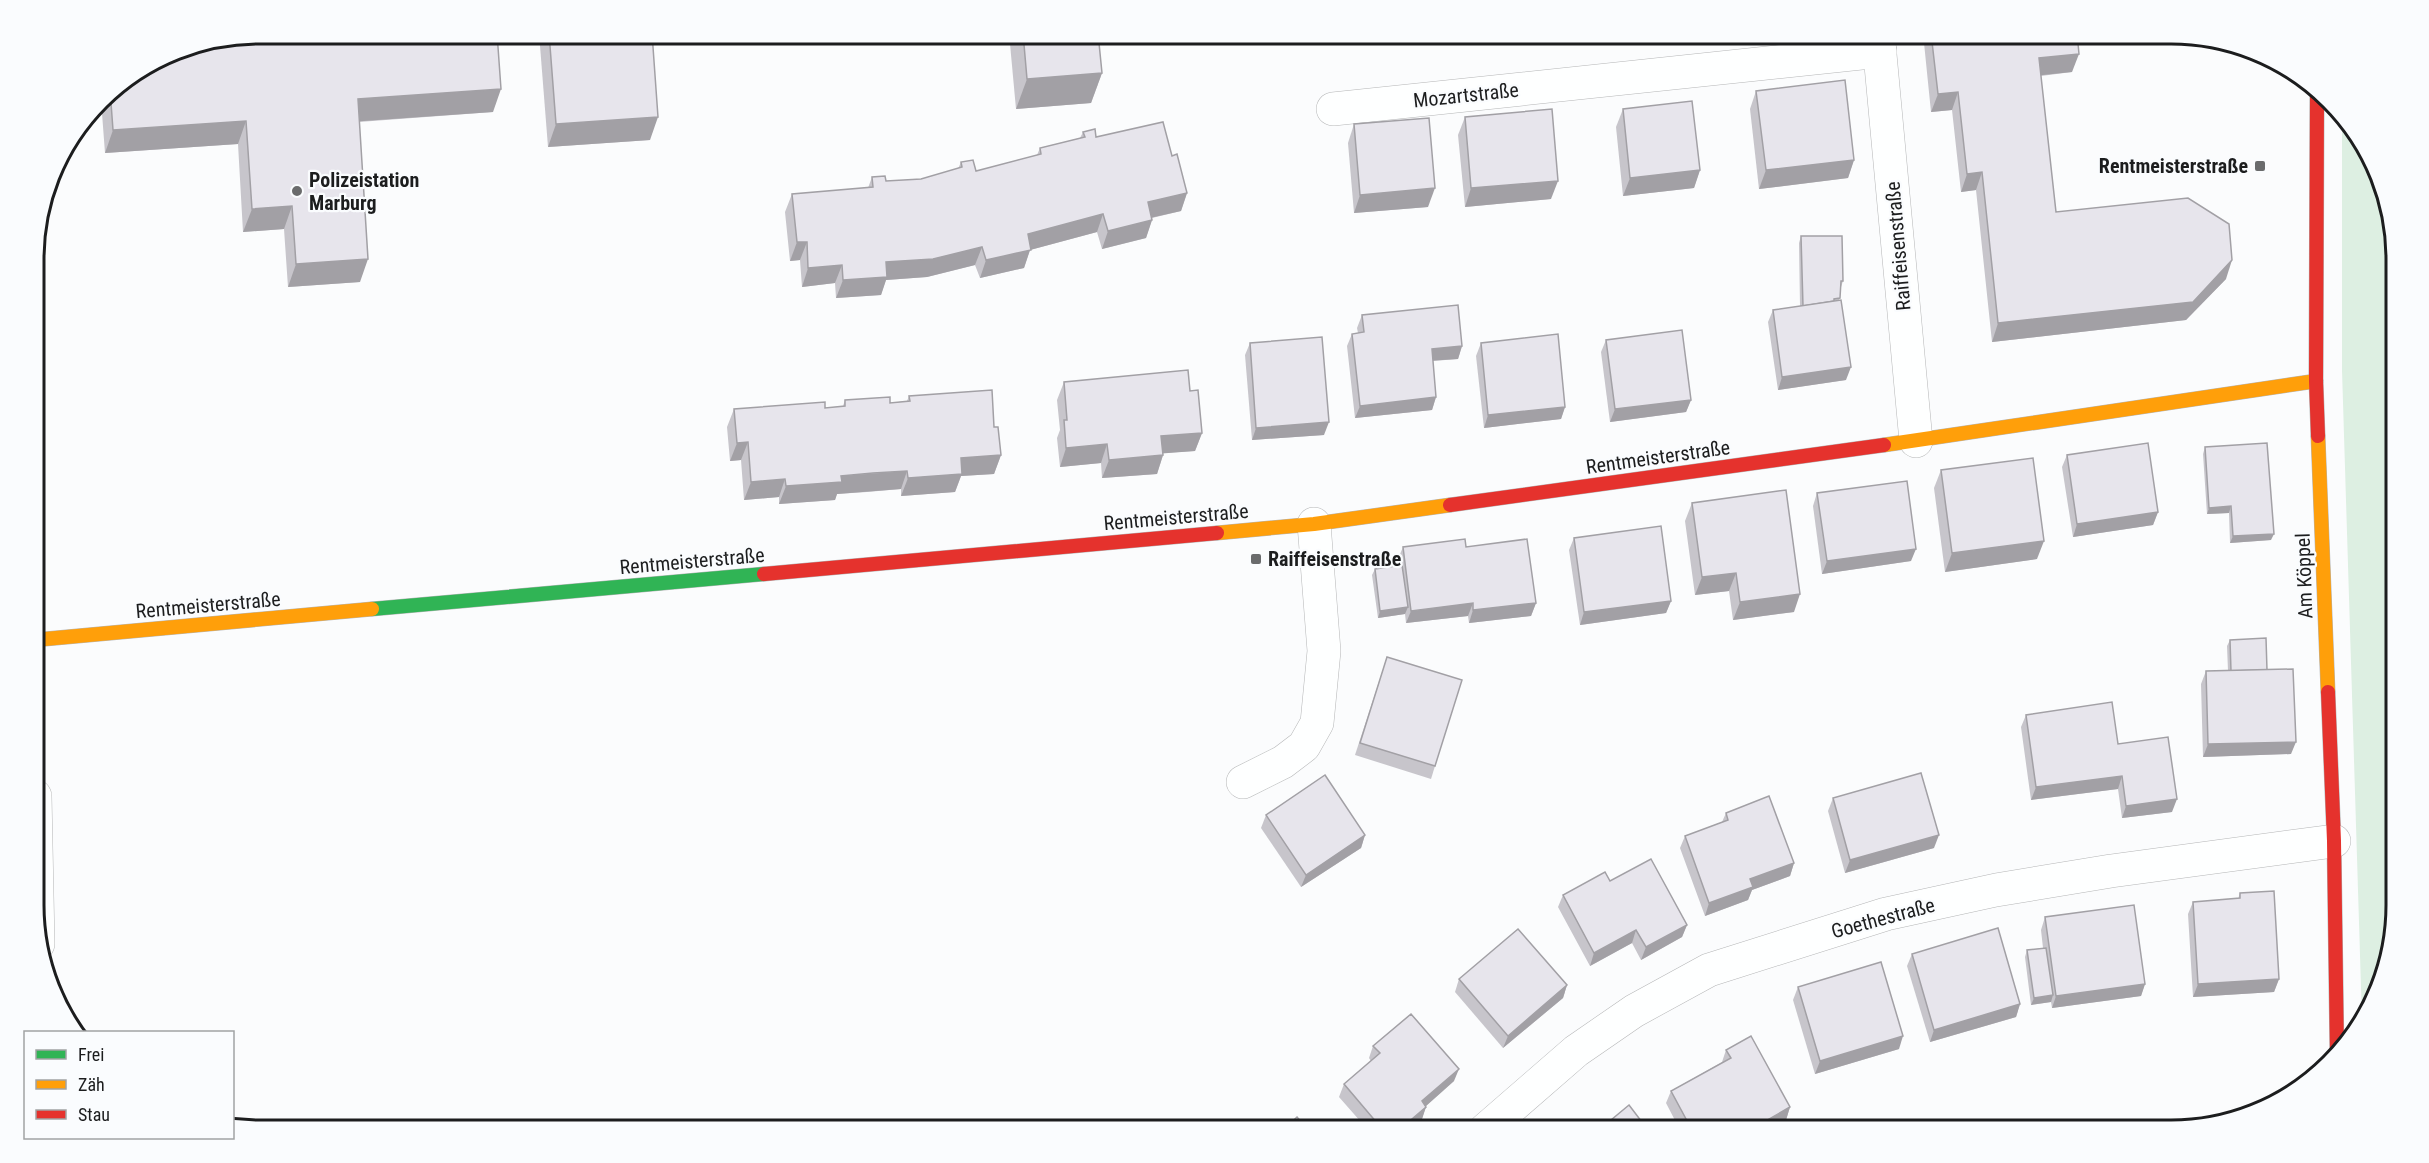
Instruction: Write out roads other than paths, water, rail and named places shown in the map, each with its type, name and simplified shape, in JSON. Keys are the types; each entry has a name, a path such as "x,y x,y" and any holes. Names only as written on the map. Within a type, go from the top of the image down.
{"street":[{"name":"Raiffeisenstraße","path":"1599,81 1865,44"},
{"name":"Raiffeisenstraße","path":"1879,44 1916,441"},
{"name":"Mozartstraße","path":"1333,110 1599,81"},
{"name":"Am Köppel","path":"2317,102 2316,381 2334,842 2337,1040"},
{"name":"Rentmeisterstraße","path":"44,639 1314,524 1916,441 2316,381"},
{"path":"1243,782 1283,762 1304,746 1317,723 1324,651 1314,524"},
{"name":"Goethestraße","path":"1497,1120 1575,1052 1634,1011 1709,970 1886,914 1996,890 2111,871 2334,842"}],"place":[{"name":"Rentmeisterstraße","path":"2260,166"},
{"name":"Polizeistation Marburg","path":"297,191"},
{"name":"Raiffeisenstraße","path":"1256,559"}]}
